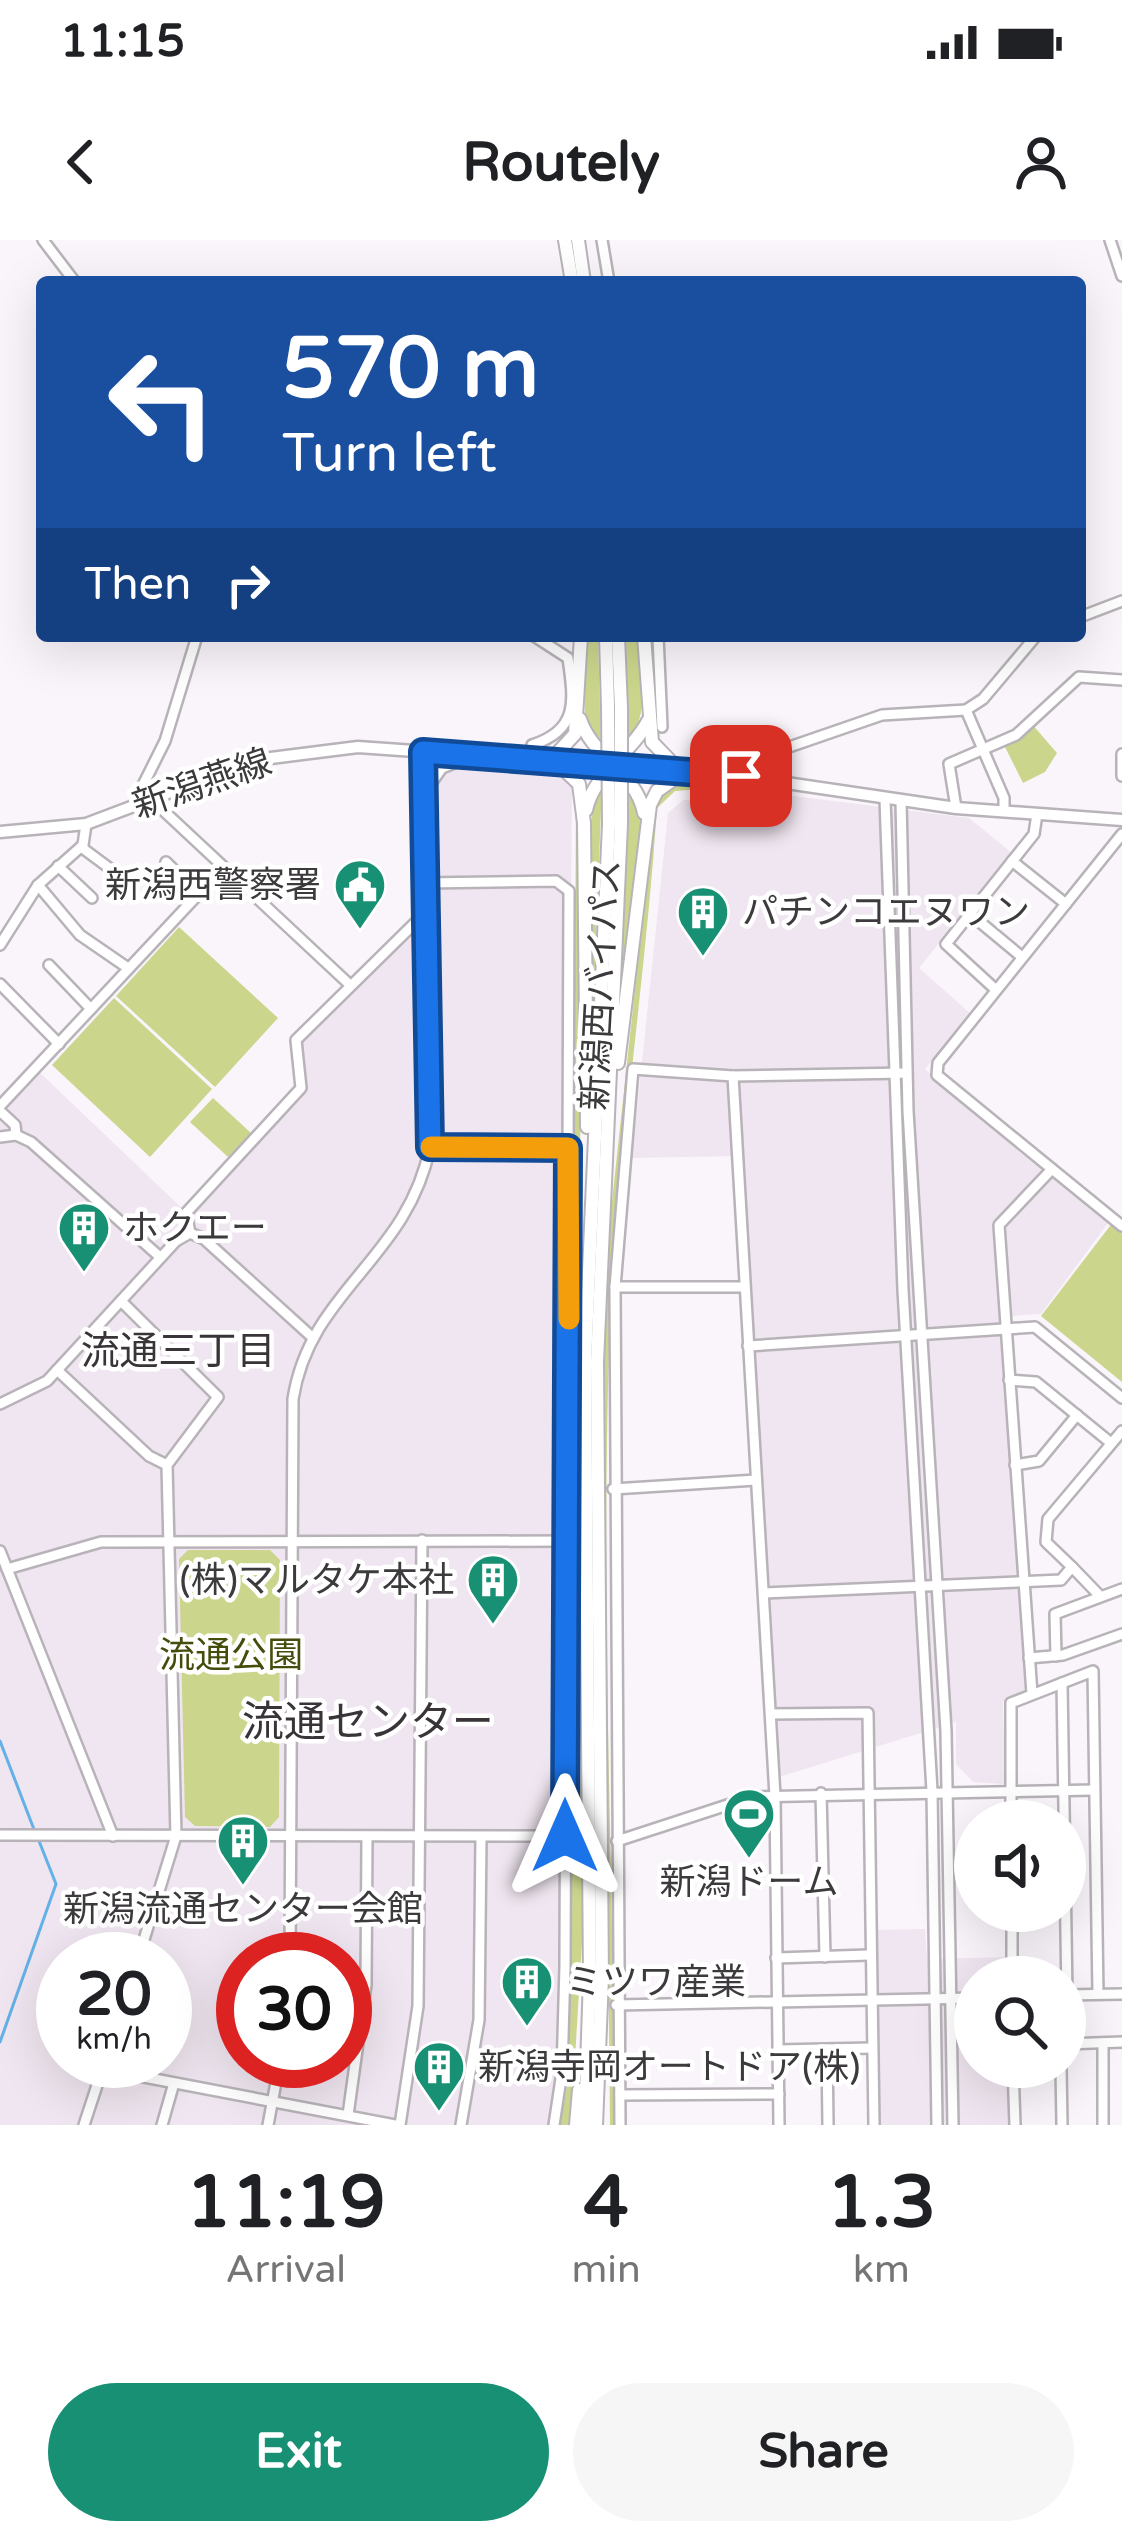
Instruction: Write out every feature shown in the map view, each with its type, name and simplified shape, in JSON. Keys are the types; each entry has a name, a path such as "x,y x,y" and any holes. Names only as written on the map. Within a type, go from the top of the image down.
{"highway":[{"path":"566,240 571,276"},
{"path":"578,240 583,276"},
{"path":"580,642 578,712 572,742 553,761 579,784 584,823 596,1218"},
{"name":"新潟西バイパス","path":"607,642 614,708"},
{"name":"新潟西バイパス","path":"585,2125 590,1978 584,1548 615,824 618,642"},
{"path":"596,1218 647,821 657,791 682,770 654,748 645,642"},
{"path":"578,712 589,741 638,792 647,821"},
{"path":"584,823 592,790 655,724"},
{"name":"新潟西バイパス","path":"596,1218 600,2125"},
{"path":"575,2125 590,1978"}],"main road":[{"name":"新潟燕線","path":"0,832 86,824 232,767 280,755 358,747 712,772 956,808 1122,820"}],"street":[{"path":"43,240 70,276"},
{"path":"602,240 608,276"},
{"path":"1110,240 1122,276"},
{"path":"1086,615 1122,601"},
{"path":"195,642 165,740 143,784 150,801 349,984"},
{"path":"529,760 532,745 559,735 570,717 568,658 543,642"},
{"path":"655,724 658,642"},
{"path":"712,772 710,751 766,755 882,715 966,710 983,699 1031,642"},
{"path":"956,808 949,764 1022,731 1079,676 1122,680"},
{"path":"966,710 1004,811"},
{"path":"290,1932 293,1399 312,1337 398,1232 421,1185 430,1147 423,752"},
{"path":"1122,754 1122,776"},
{"path":"766,755 769,780"},
{"path":"422,797 437,772 471,756"},
{"path":"885,799 893,1073 932,1791 937,2125"},
{"path":"901,801 906,1073 947,1790 953,2125"},
{"path":"995,989 947,948 1035,830 1037,814"},
{"path":"1,945 38,885 81,847 86,824"},
{"path":"1122,834 995,989 938,1064 937,1075 1122,1226"},
{"path":"81,847 120,876"},
{"path":"1012,861 1066,904"},
{"path":"166,862 198,894"},
{"path":"58,866 92,898"},
{"path":"16,1135 15,1125 0,1108 222,869"},
{"path":"425,883 556,881 567,887 564,2049 554,2125"},
{"path":"38,885 80,935 128,968"},
{"path":"969,913 1022,957"},
{"path":"190,1233 186,1213 301,1088 296,1040 424,914"},
{"path":"50,965 91,1009"},
{"path":"0,984 58,1044"},
{"path":"620,2125 615,1287 633,1070 734,1076 906,1073"},
{"path":"734,1076 775,1796 779,2125"},
{"path":"0,1137 16,1135 31,1142 160,1257"},
{"path":"430,1147 568,1148"},
{"path":"1032,1694 999,1225 1052,1169"},
{"path":"0,1404 36,1389 160,1257 190,1233"},
{"path":"190,1233 204,1239 312,1337"},
{"path":"615,1287 744,1287"},
{"path":"121,1301 218,1396 167,1465 176,1836 146,1932"},
{"path":"748,1346 1035,1327 1122,1398"},
{"path":"57,1370 148,1456 167,1465"},
{"path":"1009,1380 1031,1379 1111,1443"},
{"path":"1015,1465 1039,1461 1077,1415"},
{"path":"1100,1596 1050,1549 1045,1526 1122,1431"},
{"path":"613,1489 756,1480"},
{"path":"192,2086 398,2125 418,2006 422,1540"},
{"path":"7,1569 89,1543 567,1540"},
{"path":"0,1551 113,1836"},
{"path":"764,1593 1060,1580 1072,1567"},
{"path":"1056,1656 1055,1614 1122,1588"},
{"path":"1029,1658 1056,1656 1122,1634"},
{"path":"1011,1800 1011,1703 1093,1671 1098,1994"},
{"path":"1062,1683 1066,1800"},
{"path":"771,1714 868,1713 874,2125"},
{"path":"617,1841 752,1797 1094,1790"},
{"path":"821,1793 824,1957"},
{"path":"0,1835 565,1836"},
{"path":"348,2115 366,1985 367,1837"},
{"path":"461,2125 479,2020 481,1837"},
{"path":"776,1958 869,1954"},
{"path":"1086,1994 1122,1994"},
{"path":"616,2005 954,1999"},
{"path":"1086,2043 1122,2042"},
{"path":"1102,2043 1103,2125"},
{"path":"778,2050 872,2048"},
{"path":"827,2049 828,2125"},
{"path":"84,2125 96,2088"},
{"path":"162,2125 173,2088"},
{"path":"268,2125 275,2088"},
{"path":"1014,2088 1015,2125"},
{"path":"1061,2088 1062,2125"},
{"path":"620,2095 779,2094"}],"shaded area":[{"path":"454,758 529,760 572,775 564,2049 552,2125 0,2125 0,1111 35,1068 186,1212 301,1088 296,1040 424,914 422,797"},
{"path":"715,786 969,818 1012,853 919,968 971,1014 925,1069 1108,1223 1041,1314 1009,1316 1032,1690 1003,1702 1005,1784 973,1782 956,1764 956,1722 776,1778 739,1156 632,1158 668,813 683,800 702,800"},
{"path":"925,1929 927,1959 954,1958 954,2088 1009,2088 1010,2125 878,2125 873,1930"}],"green space":[{"path":"585,642 598,642 601,749 585,723"},
{"path":"626,642 641,642 642,707 628,747"},
{"path":"1031,723 1057,753 1045,772 1023,783 1003,743"},
{"path":"628,783 642,807 641,839 621,995"},
{"path":"699,783 702,789 675,791 657,808 612,1284 606,1545 615,2125 610,2125 603,1418 607,1247 655,806 665,787"},
{"path":"602,785 592,1040 587,872 594,808"},
{"path":"576,788 582,1029 575,1470 583,1925 571,2125 560,2125 569,2076 570,2001"},
{"path":"179,927 278,1018 215,1087 116,996"},
{"path":"114,998 212,1089 150,1157 52,1065"},
{"path":"213,1098 251,1133 228,1157 190,1122"},
{"path":"1113,1222 1122,1229 1122,1382 1041,1316"},
{"name":"流通公園","path":"188,1550 270,1550 280,1560 279,1817 270,1827 195,1826 185,1817 179,1559"}],"waterway":[{"path":"0,1741 35,1832"},
{"path":"0,2042 56,1884 39,1841"}],"slow traffic":[{"path":"431,1147 568,1148 569,1319"}],"place":[{"name":"新潟西警察署","path":"360,931"},
{"name":"パチンコエヌワン","path":"703,958"},
{"name":"ホクエー","path":"84,1274"},
{"name":"(株)マルタケ本社","path":"493,1626"},
{"name":"新潟ドーム","path":"749,1860"},
{"name":"新潟流通センター会館","path":"243,1887"},
{"name":"ミツワ産業","path":"527,2028"},
{"name":"新潟寺岡オートドア(株)","path":"439,2113"}],"district":[{"name":"流通三丁目","path":"178,1351"},
{"name":"流通センター","path":"368,1722"}],"route":[{"path":"565,1836 568,1148 430,1147 423,752 741,776"}]}
